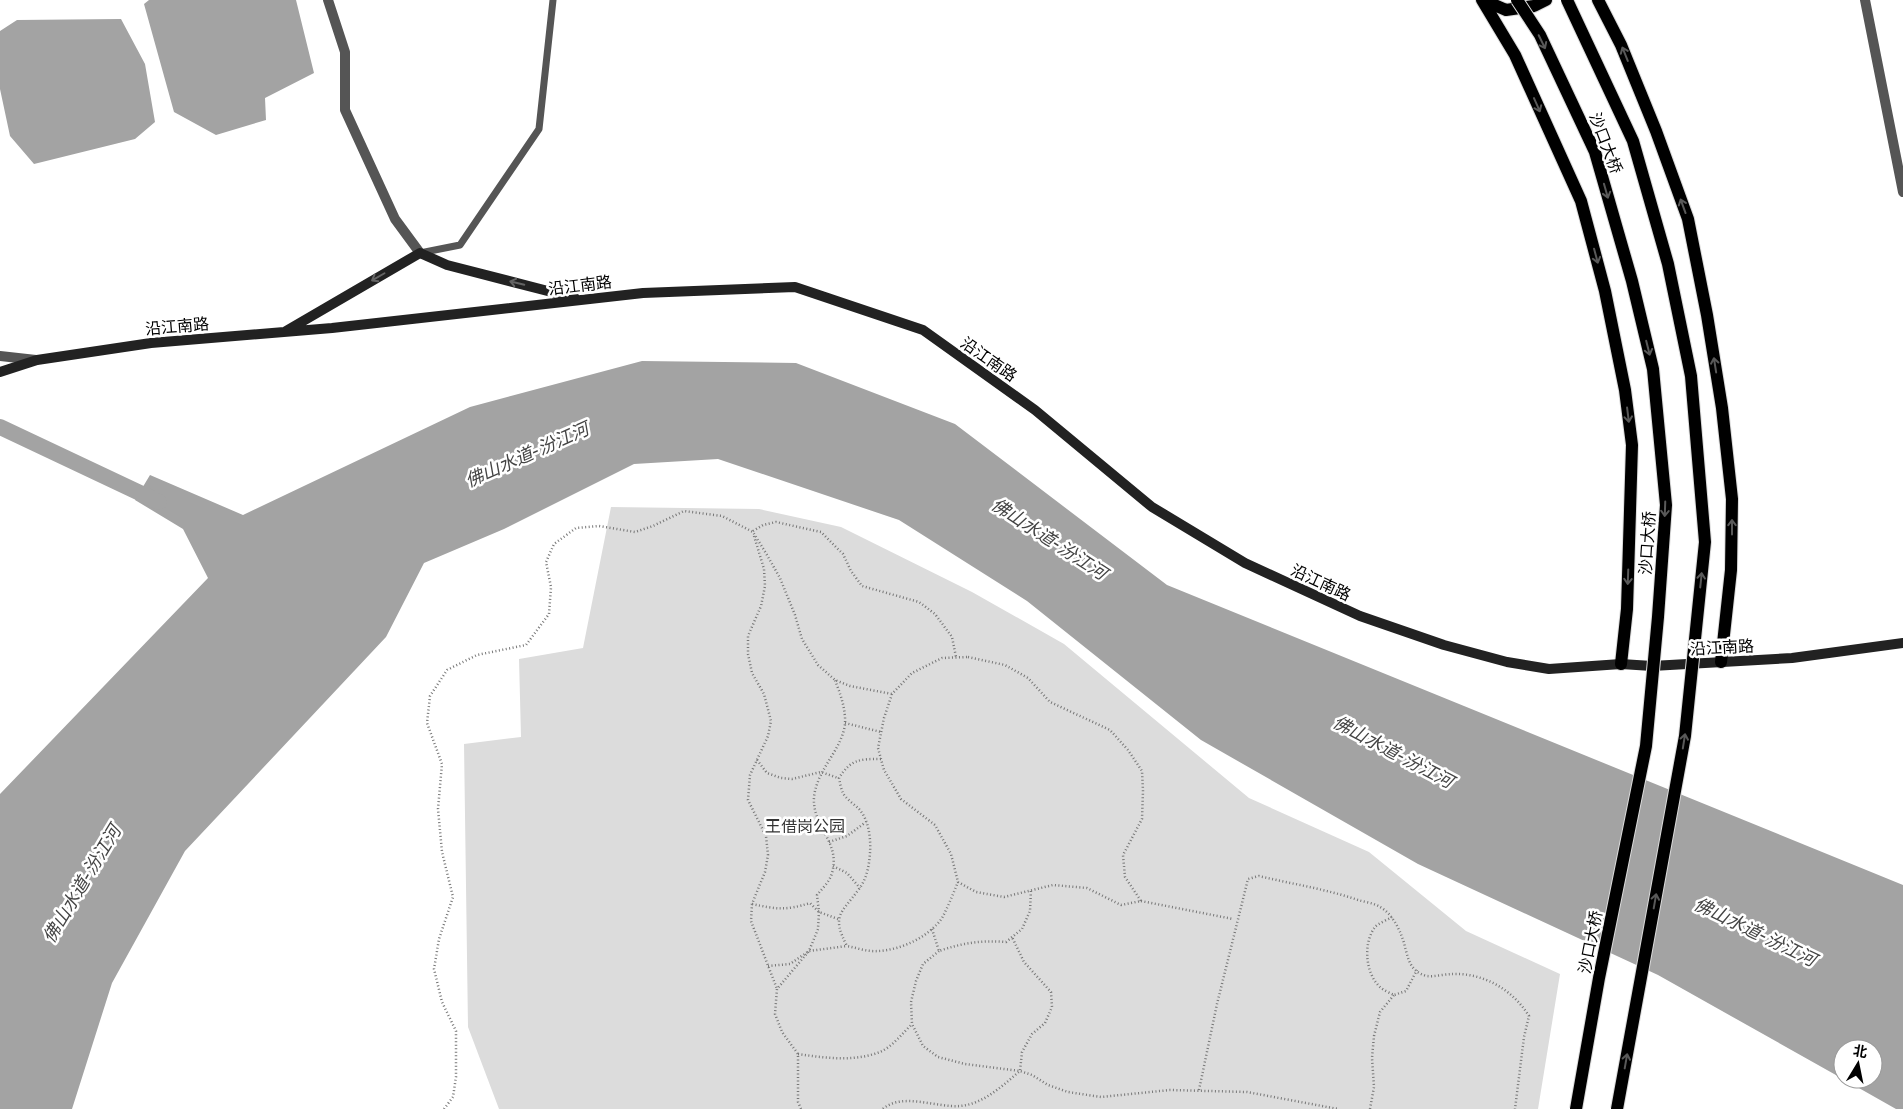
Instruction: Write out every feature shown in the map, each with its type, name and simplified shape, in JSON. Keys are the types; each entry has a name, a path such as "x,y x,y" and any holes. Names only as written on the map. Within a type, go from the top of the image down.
{"main road":[{"path":"1482,0 1506,10 1534,6 1546,0"},
{"path":"1482,0 1515,55 1580,201 1605,291 1625,390 1632,445 1627,609 1622,664"},
{"name":"沙口大桥","path":"1517,0 1540,36 1595,152 1632,281 1653,369 1666,505 1646,746 1599,978 1576,1109"},
{"name":"沙口大桥","path":"1568,0 1633,141 1668,264 1691,376 1705,542 1685,736 1617,1109"},
{"path":"1598,0 1622,45 1688,218 1707,315 1722,408 1732,500 1731,570 1721,662"}],"street":[{"path":"328,0 345,52 345,110 395,219 420,252 447,265 581,300"},
{"path":"1865,0 1903,192"},
{"path":"283,332 420,252"},
{"name":"沿江南路","path":"0,372 37,360 151,343 332,328 643,293 795,287 923,330 1035,410 1152,508 1245,563 1360,616 1444,645 1507,662 1549,670 1622,664 1652,666 1792,658 1903,643"},
{"path":"0,356 37,360"}],"lane":[{"path":"420,252 460,245 539,130 554,0"}],"path":[{"path":"444,1109 453,1097 456,1077 456,1031 442,1002 434,969 439,939 453,897 442,852 438,809 442,764 427,723 430,696 446,670 476,655 526,644 549,614 551,587 546,562 554,544 576,528 600,526 635,532 684,512 722,516 752,532 780,578 802,639 818,665 835,680 850,686 892,694"},
{"path":"752,532 763,525 776,522 821,532 843,554 851,571 862,586 919,602 935,614 952,637 956,657"},
{"path":"752,532 764,569 765,586 761,606 748,636 748,654 752,673 764,694 771,721 768,736 750,775 748,800 766,836 768,855 765,872 752,904 750,922 777,989 775,1014 782,1032 798,1054 798,1102 801,1109"},
{"path":"768,966 790,964 809,951 847,946 877,951 899,946 919,938 932,929 942,918 958,882 951,854 935,825 901,799 884,770 878,748 892,694 912,673 942,658 968,657 1005,665 1028,678 1050,702 1110,730 1128,750 1142,771 1142,819 1123,855 1125,877 1141,901"},
{"path":"777,989 809,951 818,929 817,895 832,874 834,855 816,819 814,797 821,772 841,738 845,723 843,702 835,680"},
{"path":"845,723 881,732"},
{"path":"847,946 840,932 838,919 843,908 860,888 867,873 870,851 869,828 861,812 843,794 839,778 847,765 862,759 881,759"},
{"path":"757,760 767,773 781,778 792,779 821,772 839,778"},
{"path":"829,842 846,836 866,822"},
{"path":"833,866 846,873 860,888"},
{"path":"1199,1090 1217,1004 1248,879 1259,876 1346,896 1380,907 1392,917 1402,937 1412,968 1427,976 1455,974 1476,977 1504,988 1521,1003 1530,1016 1524,1037 1516,1109"},
{"path":"958,882 976,892 1004,897 1053,885 1087,888 1121,905 1141,901 1233,919"},
{"path":"1031,890 1030,910 1022,929 1006,942 987,940 958,944 939,951 923,964 916,981 911,1002 912,1024 923,1046 938,1057 965,1064 1020,1071 1032,1075 1048,1085 1068,1092 1101,1097 1170,1090 1246,1092 1338,1109"},
{"path":"752,904 773,909 783,909 810,902 819,912 838,919"},
{"path":"1392,917 1376,926 1369,940 1367,956 1372,976 1380,988 1394,995"},
{"path":"932,929 939,951"},
{"path":"883,1109 889,1104 916,1101 960,1106 971,1103 991,1095 1020,1071 1022,1052 1032,1034 1045,1023 1052,1007 1051,992 1024,962 1012,937"},
{"path":"1370,1109 1374,1087 1372,1058 1374,1036 1380,1012 1394,995 1406,991 1417,970"},
{"path":"798,1054 830,1059 856,1057 880,1052 912,1024"}],"green space":[{"name":"王借岗公园","path":"611,507 759,509 841,527 972,592 1064,644 1249,798 1369,852 1466,931 1560,974 1538,1109 499,1109 468,1027 464,744 521,737 519,659 583,648"}],"water":[{"path":"149,0 296,0 314,73 265,98 266,120 216,135 174,112 144,4"},
{"path":"121,19 145,64 155,122 135,139 34,164 10,136 0,89 0,31 17,20"},
{"name":"佛山水道-汾江河","path":"642,361 796,363 955,424 1167,585 1903,885 1903,1109 1896,1109 1860,1089 1883,1089 1883,1039 1833,1039 1833,1074 1658,975 1418,864 1201,740 1027,601 899,520 718,459 634,464 504,529 424,563 386,637 185,851 112,983 72,1109 0,1109 0,794 208,578 183,529 135,500 150,475 243,515 470,407"}],"waterway":[{"path":"0,427 159,502"}]}
